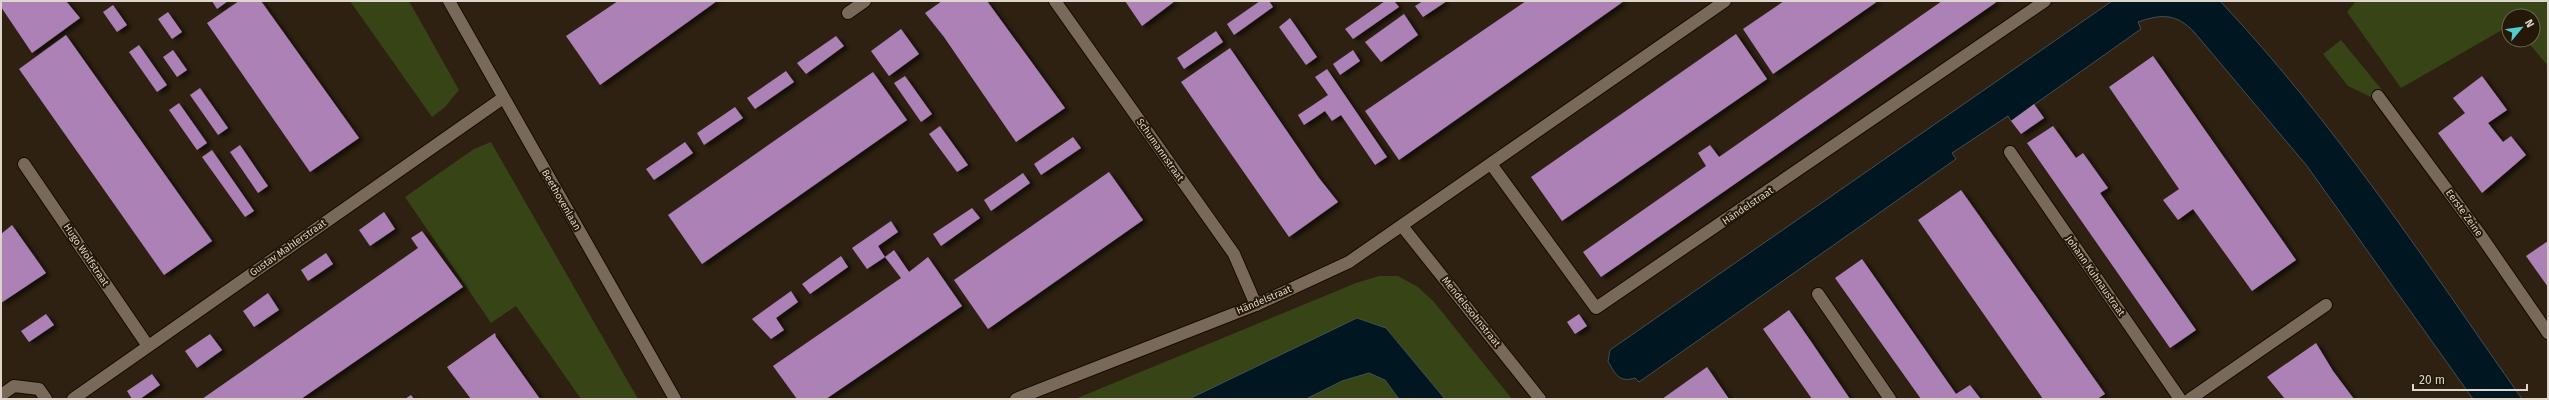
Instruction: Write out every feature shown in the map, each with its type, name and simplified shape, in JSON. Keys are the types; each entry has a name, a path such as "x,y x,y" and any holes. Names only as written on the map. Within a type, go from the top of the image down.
{"street":[{"name":"Beethovenlaan","path":"449,1 675,399"},
{"path":"848,13 865,1"},
{"name":"Schumannstraat","path":"1055,1 1234,254 1256,305"},
{"name":"Händelstraat","path":"1016,399 1256,305 1349,262 1726,1"},
{"name":"Händelstraat","path":"1491,164 1596,308 2045,1"},
{"name":"Eerste Zeine","path":"2378,96 2479,233 2548,332"},
{"name":"Gustav Mahlerstraat","path":"73,399 503,98"},
{"name":"Johann Kuhnaustraat","path":"2010,152 2180,399"},
{"name":"Hugo Wolfstraat","path":"24,164 148,346"},
{"name":"Mendelssohnstraat","path":"1402,226 1540,399"},
{"path":"1818,294 1890,399"},
{"path":"2190,399 2326,304"},
{"path":"1,395 14,386 39,389 46,399"}],"green space":[{"path":"350,1 409,1 459,90 445,107 432,117"},
{"path":"2356,1 2548,1 2548,66 2533,48 2541,48 2541,8 2501,8 2501,31 2401,88 2347,12"},
{"path":"2341,40 2382,90 2373,98 2348,86 2323,54"},
{"path":"491,142 638,399 581,399 516,306 491,323 405,197 474,149"},
{"path":"1379,276 1398,276 1418,287 1434,302 1512,399 1075,399 1356,283"}],"water":[{"path":"2112,1 2220,1 2302,95 2341,144 2415,245 2522,399 2473,399 2307,166 2194,32 2181,21 2168,17 2146,19 2138,22 2141,29 2011,121 2008,116 1952,153 1956,159 1639,382 1635,378 1621,378 1615,373 1608,361 1610,350"},
{"path":"1357,318 1386,328 1445,399 1399,399 1385,380 1369,373 1342,381 1306,399 1189,399"}],"building":[{"path":"1,1 66,1 80,18 32,53 1,7"},
{"path":"212,1 228,1 217,9"},
{"path":"239,1 261,1 359,138 310,172 207,23"},
{"path":"618,1 717,1 600,85 566,36"},
{"path":"942,1 987,1 1065,108 1016,142 944,37 925,13"},
{"path":"1125,1 1175,1 1142,26"},
{"path":"1260,1 1269,1 1273,7 1234,35 1227,24"},
{"path":"1385,1 1394,1 1399,7 1353,39 1345,29"},
{"path":"1423,1 1447,1 1423,17 1415,6"},
{"path":"1526,1 1624,1 1399,160 1365,111"},
{"path":"1784,1 1878,1 1773,74 1743,29"},
{"path":"1942,1 1998,1 1601,277 1583,252 1706,166 1698,153 1710,145 1719,157"},
{"path":"113,5 127,25 117,32 103,12"},
{"path":"168,12 182,32 172,39 158,19"},
{"path":"1404,14 1418,35 1381,62 1365,42"},
{"path":"1290,18 1317,57 1306,65 1279,27"},
{"path":"901,29 919,54 889,76 871,51"},
{"path":"1216,31 1223,42 1184,69 1177,58"},
{"path":"1736,34 1767,79 1562,221 1531,177"},
{"path":"66,35 212,241 164,275 19,69"},
{"path":"836,36 844,46 806,74 797,63"},
{"path":"139,45 167,85 157,92 129,52"},
{"path":"1230,48 1319,178 1338,202 1289,237 1181,82"},
{"path":"173,50 187,70 177,77 163,57"},
{"path":"1353,50 1360,61 1340,75 1333,64"},
{"path":"2153,56 2296,260 2252,291 2193,209 2178,220 2163,200 2179,189 2109,87"},
{"path":"1327,69 1387,157 1375,165 1341,115 1332,121 1325,111 1304,125 1298,115 1328,95 1315,77"},
{"path":"786,71 794,82 755,109 747,98"},
{"path":"873,72 907,120 702,264 668,215"},
{"path":"905,76 932,114 921,122 894,83"},
{"path":"2482,76 2507,110 2488,123 2503,142 2511,136 2526,155 2482,193 2438,133 2465,113 2453,98"},
{"path":"200,88 228,128 218,135 190,95"},
{"path":"179,103 207,143 197,150 169,110"},
{"path":"2034,104 2044,118 2021,134 2011,121"},
{"path":"735,107 743,118 704,145 697,133"},
{"path":"940,126 968,165 957,172 929,134"},
{"path":"2053,126 2076,158 2083,153 2108,188 2100,193 2196,330 2170,348 2027,143"},
{"path":"1073,137 1081,148 1041,175 1034,164"},
{"path":"685,142 693,153 654,180 646,169"},
{"path":"240,145 268,186 258,193 230,152"},
{"path":"212,150 254,211 245,217 202,157"},
{"path":"1109,172 1143,220 988,329 954,280"},
{"path":"1023,173 1030,183 991,211 984,200"},
{"path":"1961,190 2105,394 2097,399 2043,399 1918,220"},
{"path":"972,208 980,218 941,246 933,234"},
{"path":"384,212 395,229 370,246 359,230"},
{"path":"891,221 898,232 878,246 885,257 867,269 852,248"},
{"path":"12,225 46,273 1,303 1,234"},
{"path":"422,231 463,287 301,399 202,399 418,248 411,238"},
{"path":"2548,241 2548,287 2526,256"},
{"path":"894,250 909,272 928,257 962,306 826,399 797,399 773,366 901,278 885,257"},
{"path":"326,253 333,264 308,281 301,270"},
{"path":"841,256 848,267 810,294 802,284"},
{"path":"1862,259 1956,394 1970,385 1980,398 1921,399 1835,278"},
{"path":"791,291 798,302 776,318 784,330 771,339 752,319"},
{"path":"268,293 279,310 254,327 243,311"},
{"path":"1789,310 1850,399 1812,399 1763,329"},
{"path":"46,314 54,325 29,342 21,331"},
{"path":"1579,314 1587,326 1575,334 1567,322"},
{"path":"495,333 496,337 540,399 471,399 449,370 447,367"},
{"path":"210,334 222,350 197,368 185,351"},
{"path":"2316,343 2333,371 2354,399 2285,399 2267,377"},
{"path":"1707,367 1729,399 1662,399"},
{"path":"152,374 160,385 140,399 132,399 127,391"},
{"path":"411,395 414,399 405,399"}]}
